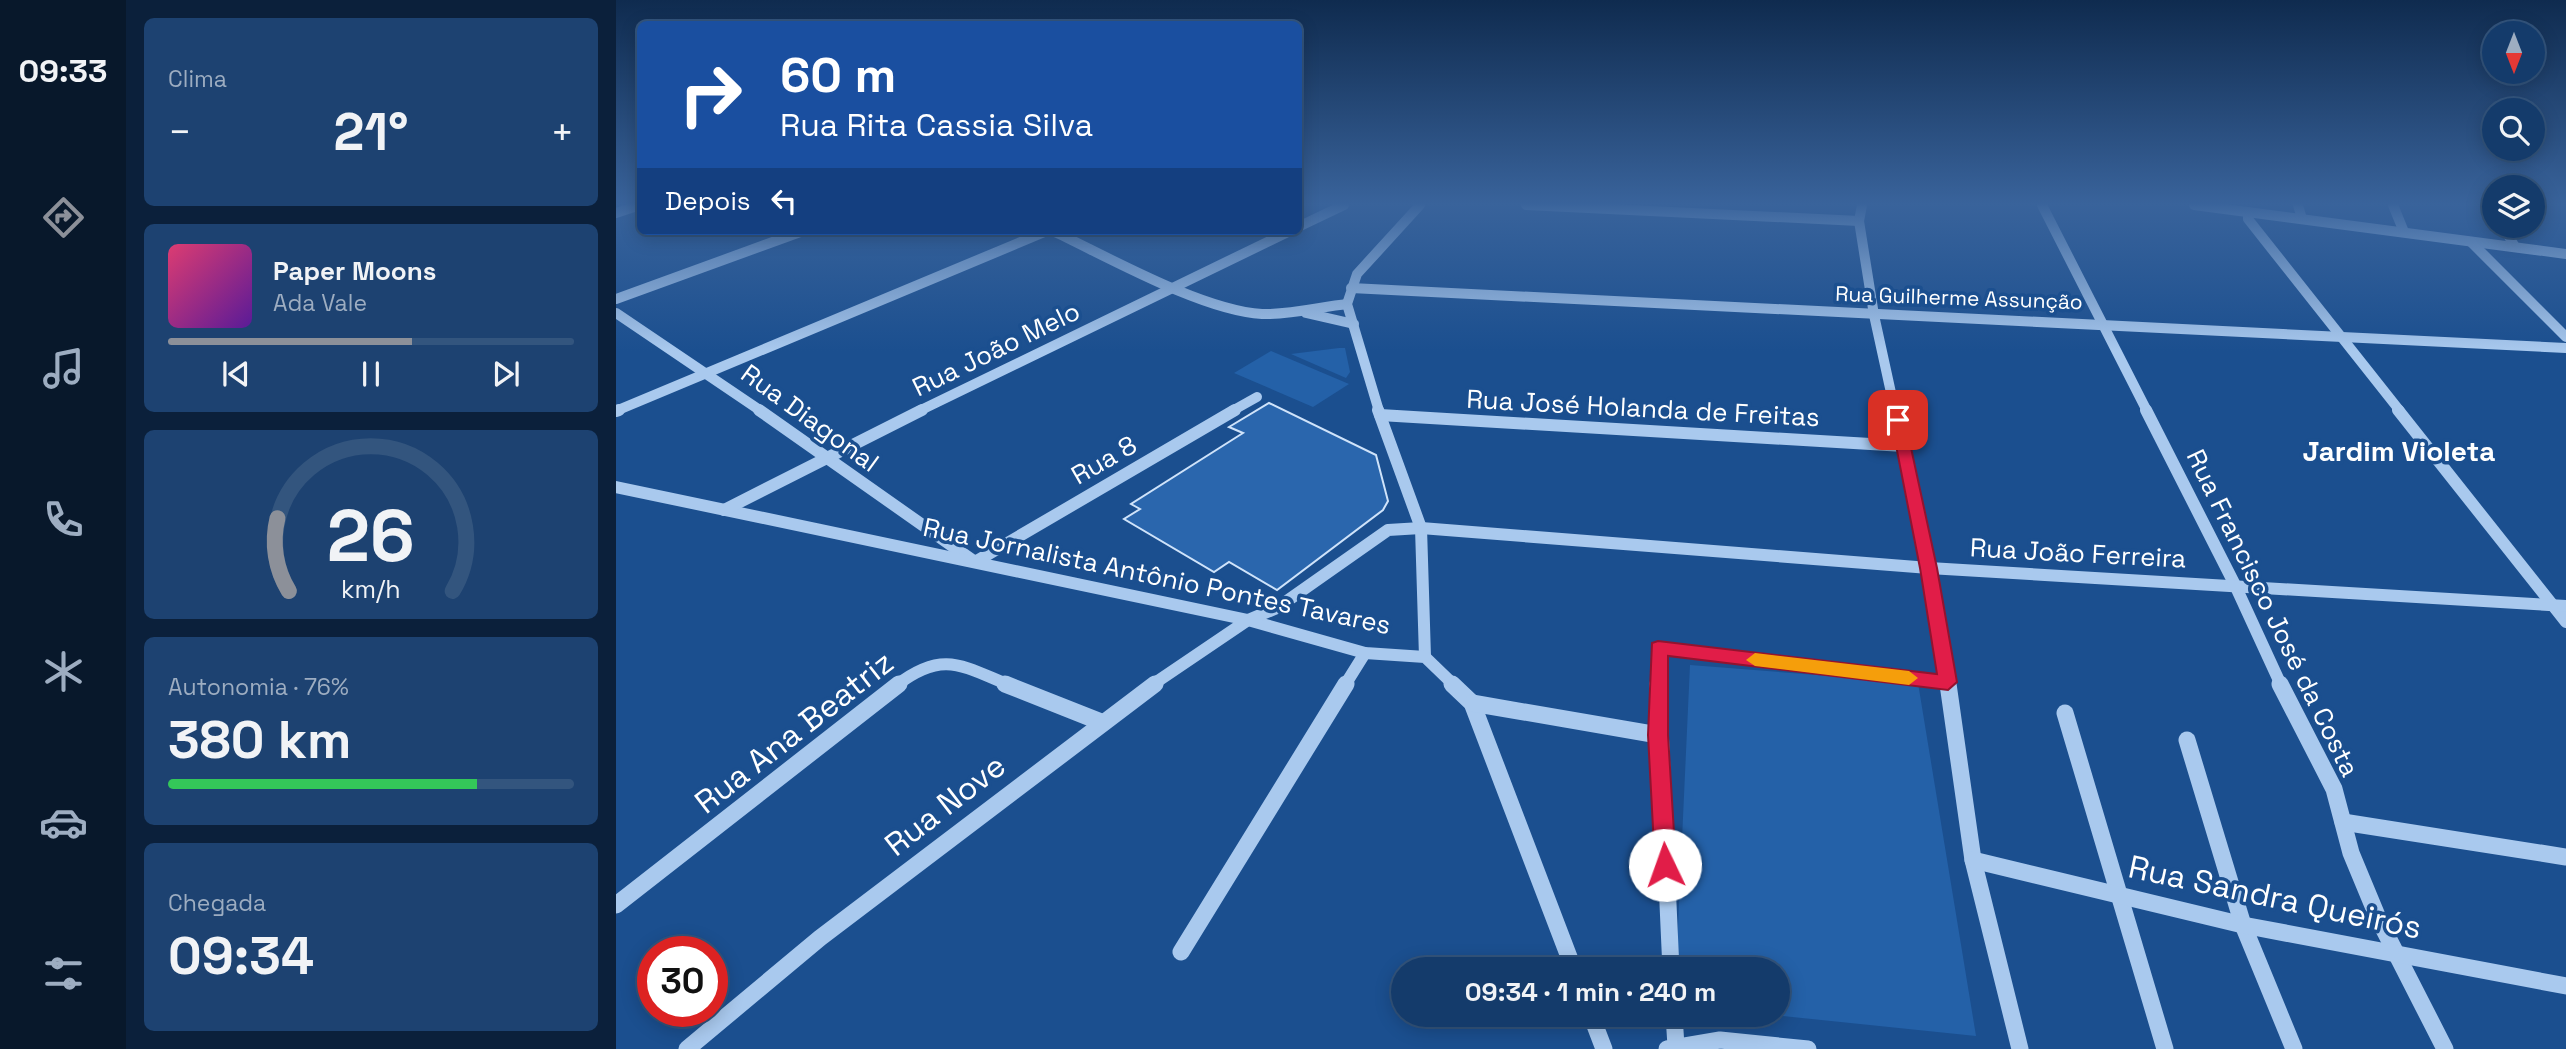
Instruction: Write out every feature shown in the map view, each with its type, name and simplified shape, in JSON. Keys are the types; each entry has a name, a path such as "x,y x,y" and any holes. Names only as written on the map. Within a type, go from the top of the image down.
{"street":[{"path":"616,299 740,254"},
{"path":"616,411 992,254"},
{"path":"1102,254 1174,288 1255,314 1347,304"},
{"name":"Rua João Melo","path":"724,510 824,458 1243,254"},
{"path":"1375,254 1357,274 1347,304 1380,415 1421,528 1425,657 1472,703 1569,957"},
{"path":"1864,254 1874,315 1929,568 1973,860 2020,1049"},
{"name":"Rua Francisco José da Costa","path":"2067,254 2235,585 2295,718 2334,789 2351,853 2378,918 2399,954 2445,1049"},
{"path":"2276,254 2559,606 2566,622"},
{"path":"2482,254 2566,337"},
{"name":"Rua Guilherme Assunção","path":"1351,288 1874,315 2103,323 2566,348"},
{"path":"1296,310 1354,324"},
{"name":"Rua Diagonal","path":"616,313 709,373 824,458 975,562"},
{"name":"Rua 8","path":"975,562 1257,397"},
{"name":"Rua José Holanda de Freitas","path":"1380,415 1904,446"},
{"name":"Rua Jornalista Antônio Pontes Tavares","path":"616,487 1248,620 1364,653 1425,657"},
{"name":"Rua João Ferreira","path":"1248,620 1277,608 1388,530 1421,528 1929,568 2559,606"},
{"name":"Rua Nove","path":"687,1049 820,938 1101,722 1248,620"},
{"path":"1670,957 1658,735 1658,648 1948,682"},
{"path":"1181,952 1364,653"},
{"name":"Rua Ana Beatriz","path":"616,905 909,676 927,666 953,663 1101,722"},
{"path":"1472,703 1658,735"},
{"path":"2064,713 2165,1049"},
{"path":"2187,740 2242,925 2294,1049"},
{"path":"2343,822 2566,857"},
{"name":"Rua Sandra Queirós","path":"1973,860 2242,925 2566,986"},
{"path":"1596,1027 1604,1049"},
{"path":"1673,1027 1671,1048 1703,1039 1736,1038 1808,1049"}],"shaded area":[{"path":"1345,348 1350,372 1346,378 1291,354"},
{"path":"1271,351 1349,384 1313,407 1234,373"},
{"path":"1690,665 1918,683 1976,1036 1790,1017 1790,957 1677,957"}],"building":[{"path":"1269,403 1376,455 1388,501 1383,510 1277,590 1229,562 1214,572 1124,519 1140,509 1131,504 1243,433 1229,427"}],"slow traffic":[{"path":"1755,660 1909,678"}],"district":[{"name":"Jardim Violeta","path":"2399,451"}],"route":[{"path":"1665,865 1658,735 1658,648 1948,682 1929,568 1898,420"}]}
